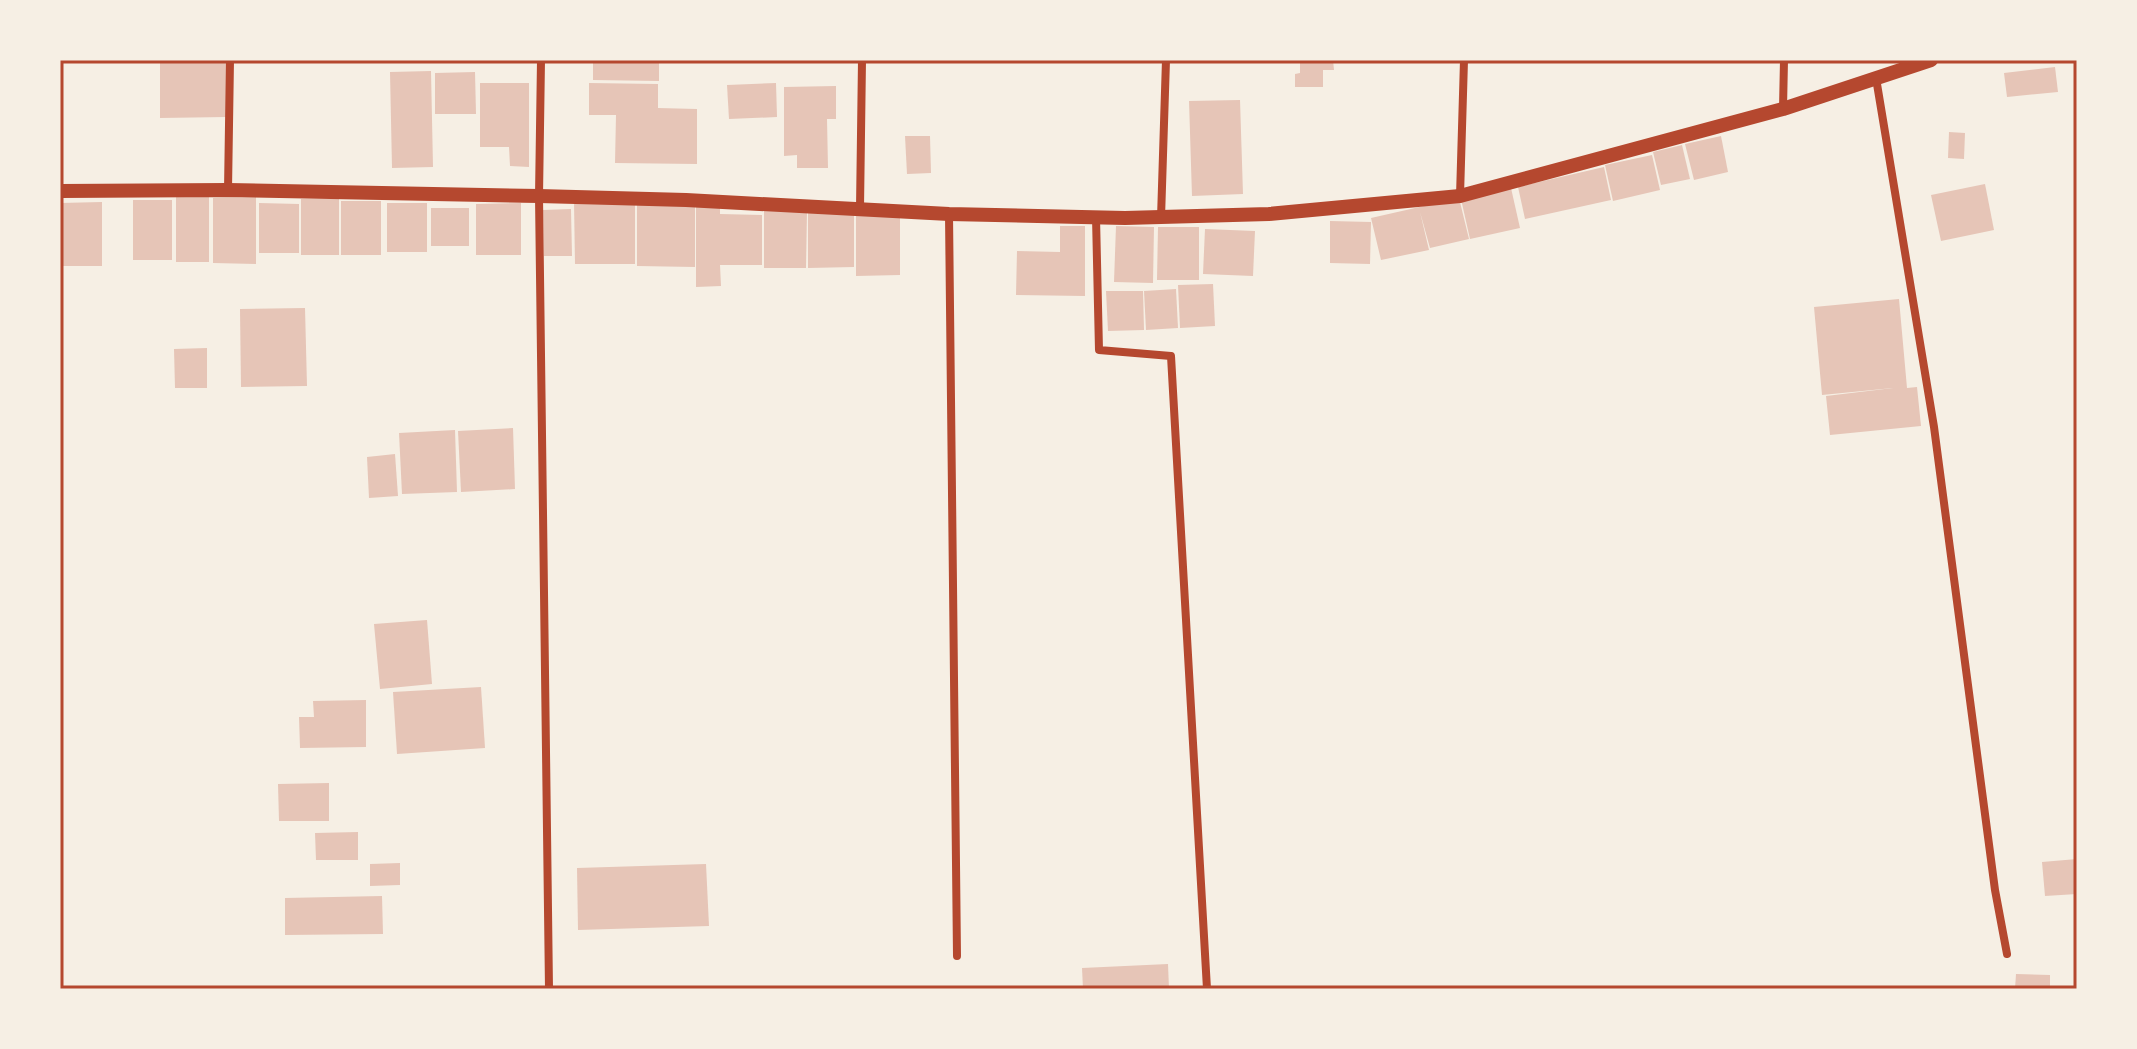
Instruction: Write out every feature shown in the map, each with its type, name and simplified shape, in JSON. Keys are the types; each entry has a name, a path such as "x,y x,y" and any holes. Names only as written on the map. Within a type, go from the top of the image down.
{"street":[{"path":"228,190 230,60"},
{"path":"541,60 539,196 549,989"},
{"path":"860,208 862,60"},
{"path":"1161,218 1166,60"},
{"path":"1460,196 1464,60"},
{"path":"1783,109 1784,60"},
{"path":"60,191 228,190 539,196 949,214 1096,217 1269,214 1460,196 1783,109 1931,60"},
{"path":"1876,78 1934,427 1995,890 2007,954"},
{"path":"949,214 957,956"},
{"path":"1096,217 1099,350 1171,356 1207,989"}],"building":[{"path":"160,60 226,60 226,117 160,118"},
{"path":"593,60 659,60 659,81 593,80"},
{"path":"1300,60 1333,60 1334,70 1323,70 1323,87 1295,87"},
{"path":"2055,67 2058,92 2007,97 2004,73"},
{"path":"431,71 433,167 392,168 390,72"},
{"path":"475,72 476,114 435,114 435,73"},
{"path":"480,83 529,83 529,167 510,166 509,147 480,147"},
{"path":"589,83 658,84 658,108 697,109 697,164 615,163 616,115 589,115"},
{"path":"776,83 777,117 729,119 727,85"},
{"path":"836,86 836,119 827,119 828,168 797,168 797,155 784,156 784,87"},
{"path":"1240,100 1243,194 1192,196 1189,101"},
{"path":"1949,132 1965,133 1964,159 1948,158"},
{"path":"905,136 930,136 931,173 907,174"},
{"path":"1721,136 1728,172 1694,180 1685,144"},
{"path":"1682,145 1690,179 1661,185 1653,152"},
{"path":"1652,155 1660,190 1613,201 1605,165"},
{"path":"1604,167 1611,200 1525,219 1518,187"},
{"path":"1985,184 1994,230 1941,241 1931,195"},
{"path":"1511,188 1520,228 1470,239 1461,199"},
{"path":"176,197 209,197 209,262 176,262"},
{"path":"256,197 256,264 213,263 213,198"},
{"path":"1459,198 1469,239 1430,248 1420,212 1429,250 1381,260 1371,218"},
{"path":"301,199 339,199 339,255 301,255"},
{"path":"133,200 172,200 172,260 133,260"},
{"path":"341,201 381,201 381,255 341,255"},
{"path":"102,202 102,266 60,266 60,203"},
{"path":"574,202 635,202 635,264 575,264"},
{"path":"259,203 299,204 299,253 259,253"},
{"path":"387,203 427,203 427,252 387,252"},
{"path":"521,203 521,255 476,255 476,204"},
{"path":"637,204 695,204 695,267 637,266"},
{"path":"720,206 720,214 762,215 762,265 720,265 721,286 696,287 696,207"},
{"path":"431,208 469,208 469,246 431,246"},
{"path":"571,209 572,256 544,256 543,210"},
{"path":"764,211 807,211 806,268 764,268"},
{"path":"854,212 854,267 808,268 808,213"},
{"path":"856,215 900,215 900,275 856,276"},
{"path":"1330,221 1371,222 1370,264 1330,263"},
{"path":"1060,226 1085,226 1085,296 1016,295 1017,251 1060,252"},
{"path":"1116,226 1154,227 1153,283 1114,282"},
{"path":"1158,227 1199,227 1199,280 1157,280"},
{"path":"1205,229 1255,231 1253,276 1203,274"},
{"path":"1213,284 1215,326 1180,328 1178,285"},
{"path":"1176,289 1178,328 1146,330 1144,291"},
{"path":"1106,291 1143,291 1144,330 1108,331"},
{"path":"1899,299 1907,388 1917,387 1921,426 1830,435 1826,396 1893,388 1822,395 1814,307"},
{"path":"305,308 307,386 241,387 240,309"},
{"path":"207,348 207,388 175,388 174,349"},
{"path":"513,428 515,489 461,492 458,431"},
{"path":"455,430 457,492 402,494 399,433"},
{"path":"395,454 398,496 369,498 367,457"},
{"path":"427,620 432,684 380,689 374,624"},
{"path":"481,687 485,748 397,754 393,692"},
{"path":"366,700 366,747 300,748 299,717 314,717 313,701"},
{"path":"329,783 329,821 279,821 278,784"},
{"path":"358,832 358,860 316,860 315,833"},
{"path":"2077,859 2077,894 2045,896 2042,862"},
{"path":"400,863 400,885 370,886 370,864"},
{"path":"706,864 709,926 578,930 577,868"},
{"path":"382,896 383,934 285,935 285,898"},
{"path":"1168,964 1169,989 1083,989 1082,968"},
{"path":"2016,974 2050,975 2050,989 2015,989"}]}
